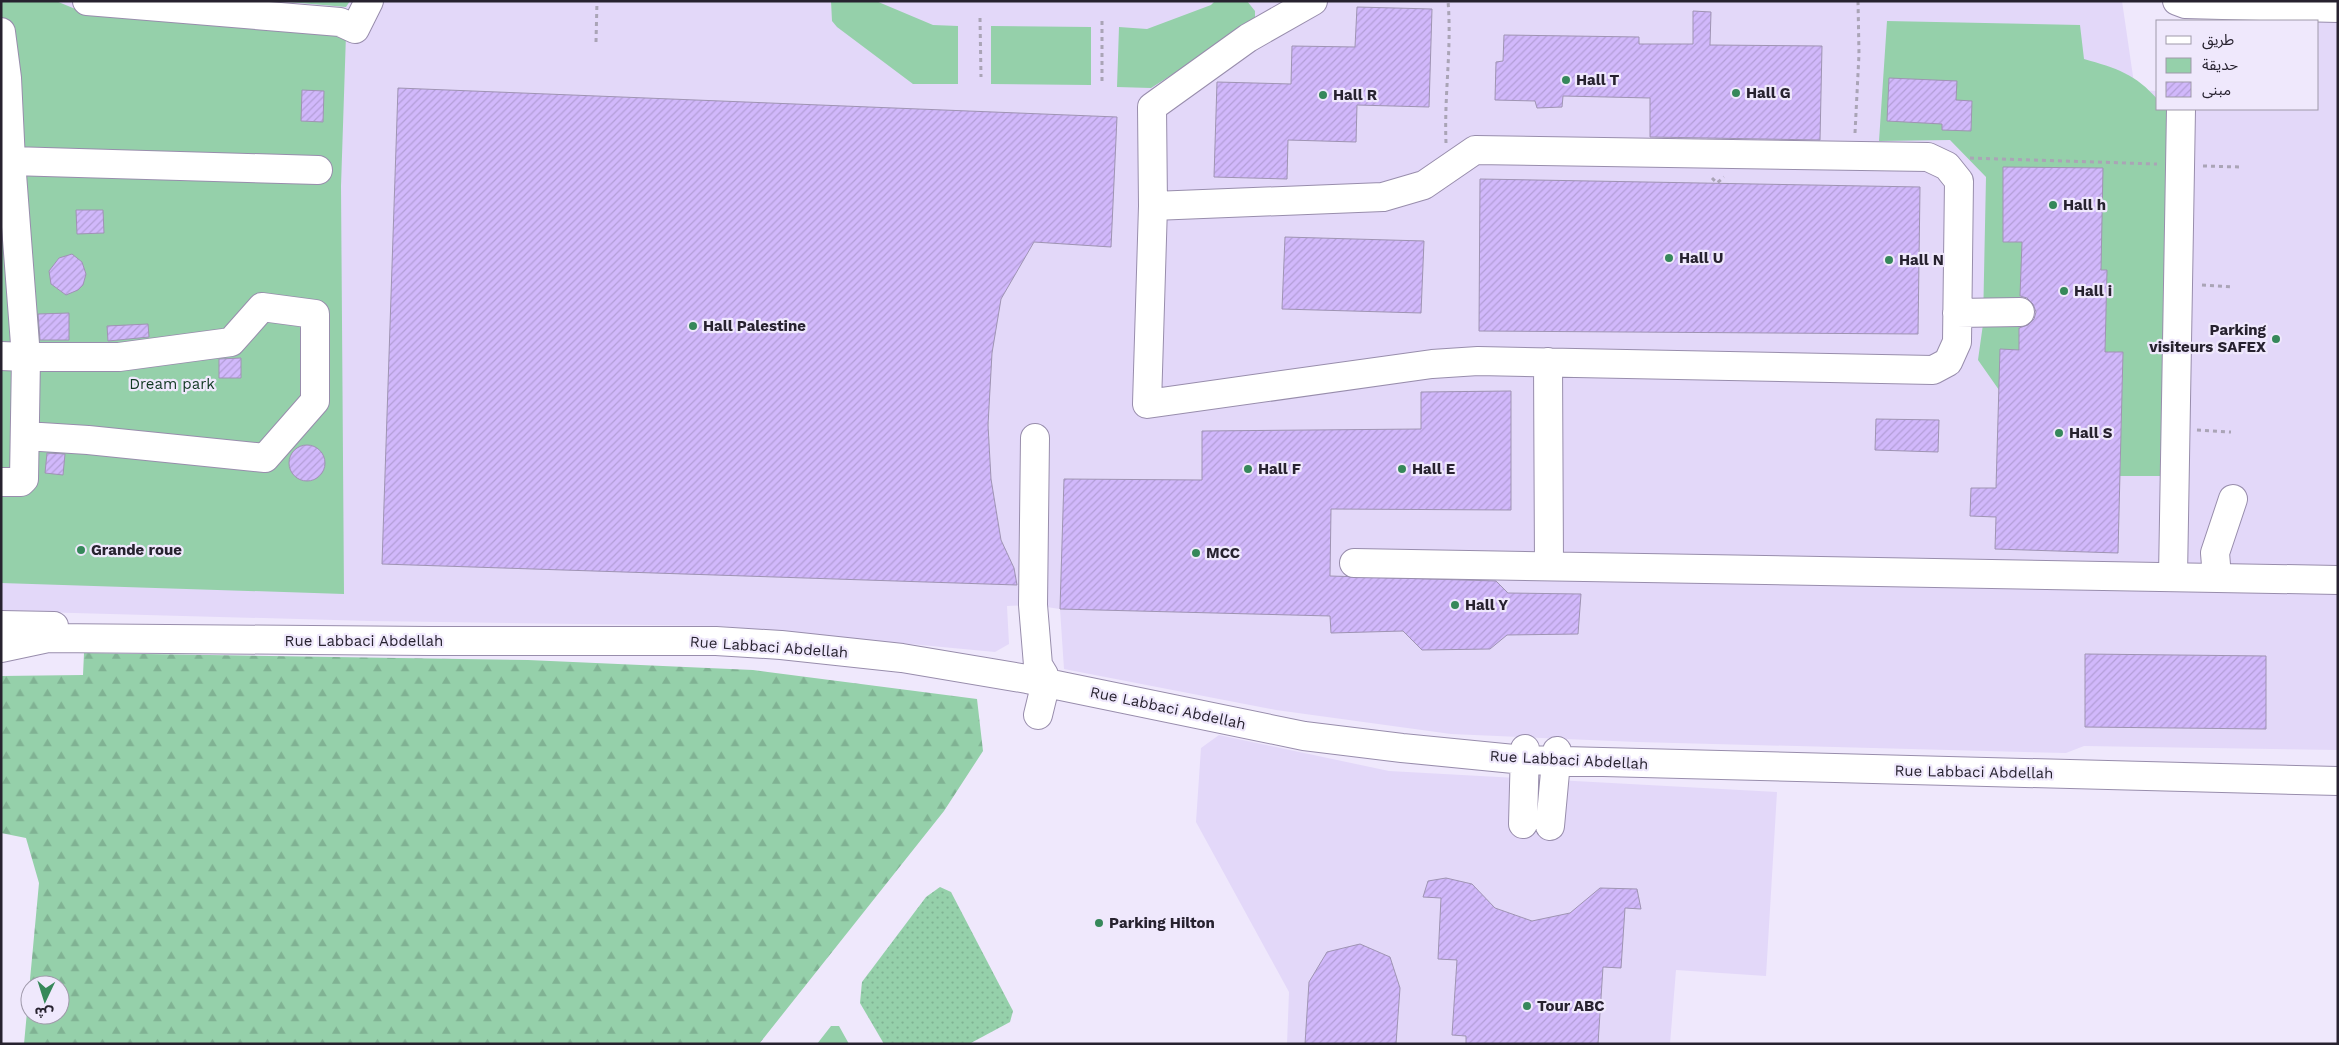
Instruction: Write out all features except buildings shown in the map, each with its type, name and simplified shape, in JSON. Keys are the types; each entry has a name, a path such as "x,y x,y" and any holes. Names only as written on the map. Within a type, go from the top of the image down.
{"street":[{"path":"87,1 340,22 355,28 369,1"},
{"path":"1152,206 1382,197 1424,186 1475,150 1928,157 1947,166 1959,181 1957,342 1948,362 1933,370 1478,361 1432,364 1147,404 1152,206 1152,107 1248,38 1313,1"},
{"path":"2182,9 2232,3 2338,8"},
{"path":"1,32 8,78 6,159 14,357 25,436 24,479 21,482 1,482"},
{"path":"2172,576 2181,110"},
{"path":"6,159 318,170"},
{"path":"14,357 119,358 231,342 262,307 315,314 315,401 265,458 25,436"},
{"path":"1957,313 2020,312"},
{"path":"1548,362 1550,566"},
{"path":"1030,713 1037,675 1034,605 1035,438"},
{"path":"2217,577 2215,553 2233,499"},
{"path":"1354,563 2338,580"},
{"name":"Rue Labbaci Abdellah","path":"1,625 718,633 780,636 902,647 1037,675 1304,736 1402,748 1556,757 2338,781"},
{"name":"Rue Labbaci Abdellah","path":"1,648 48,638 716,641 902,658 1037,675"},
{"path":"1523,824 1525,754"},
{"path":"1550,826 1556,757"},
{"name":"Rue Labbaci Abdellah","path":"1556,757 2338,767"}],"path":[{"path":"596,42 597,1"},
{"path":"1447,169 1444,105 1450,36 1448,1"},
{"path":"1856,115 1858,1"},
{"path":"980,18 981,77"},
{"path":"1102,21 1102,81"},
{"path":"1966,158 2240,167"},
{"path":"2178,284 2233,286"},
{"path":"2176,429 2231,432"}],"shaded area":[{"path":"1,1 2122,1 2135,90 2156,91 2156,110 2319,110 2319,20 2236,20 2237,17 2338,19 2338,750 2084,746 2066,753 1637,742 1451,734 1276,710 1064,669 1060,609 1033,605 1007,606 1009,644 995,652 721,626 370,621 1,611"},
{"path":"1219,735 1389,771 1777,792 1766,976 1676,970 1670,1044 1287,1044 1289,992 1196,822 1201,748"}],"green space":[{"name":"Dream park","path":"1,1 56,1 85,13 346,34 341,186 344,594 1,583"},
{"path":"277,1 350,1 346,7"},
{"path":"831,1 876,1 933,25 958,26 958,84 913,84 837,27 832,21"},
{"path":"1215,1 1247,1 1255,11 1255,22 1151,88 1117,87 1119,27 1147,29 1211,5"},
{"path":"1887,21 2080,25 2084,59 2116,69 2133,78 2156,98 2156,110 2166,110 2171,115 2160,476 2120,476 2123,353 2105,352 2107,270 2021,268 2019,350 1999,390 1978,360 1983,324 1986,177 1950,140 1879,141"},
{"path":"991,26 1091,27 1091,85 991,84"},
{"path":"84,653 528,660 753,670 977,699 983,751 944,811 759,1044 24,1044 26,1025 70,1025 70,975 30,975 39,883 26,838 1,833 1,676 83,675"},
{"path":"940,887 951,892 1013,1011 1010,1022 969,1044 884,1044 860,1003 862,982 926,897"},
{"path":"831,1026 839,1026 849,1044 817,1044"}],"place":[{"name":"Hall T","path":"1566,80"},
{"name":"Hall G","path":"1736,93"},
{"name":"Hall R","path":"1323,95"},
{"name":"Hall h","path":"2053,205"},
{"name":"Hall U","path":"1669,258"},
{"name":"Hall N","path":"1889,260"},
{"name":"Hall i","path":"2064,291"},
{"name":"Hall Palestine","path":"693,326"},
{"name":"Parking visiteurs SAFEX","path":"2276,339"},
{"name":"Hall S","path":"2059,433"},
{"name":"Hall F","path":"1248,469"},
{"name":"Hall E","path":"1402,469"},
{"name":"Grande roue","path":"81,550"},
{"name":"MCC","path":"1196,553"},
{"name":"Hall Y","path":"1455,605"},
{"name":"Parking Hilton","path":"1099,923"},
{"name":"Tour ABC","path":"1527,1006"}]}
